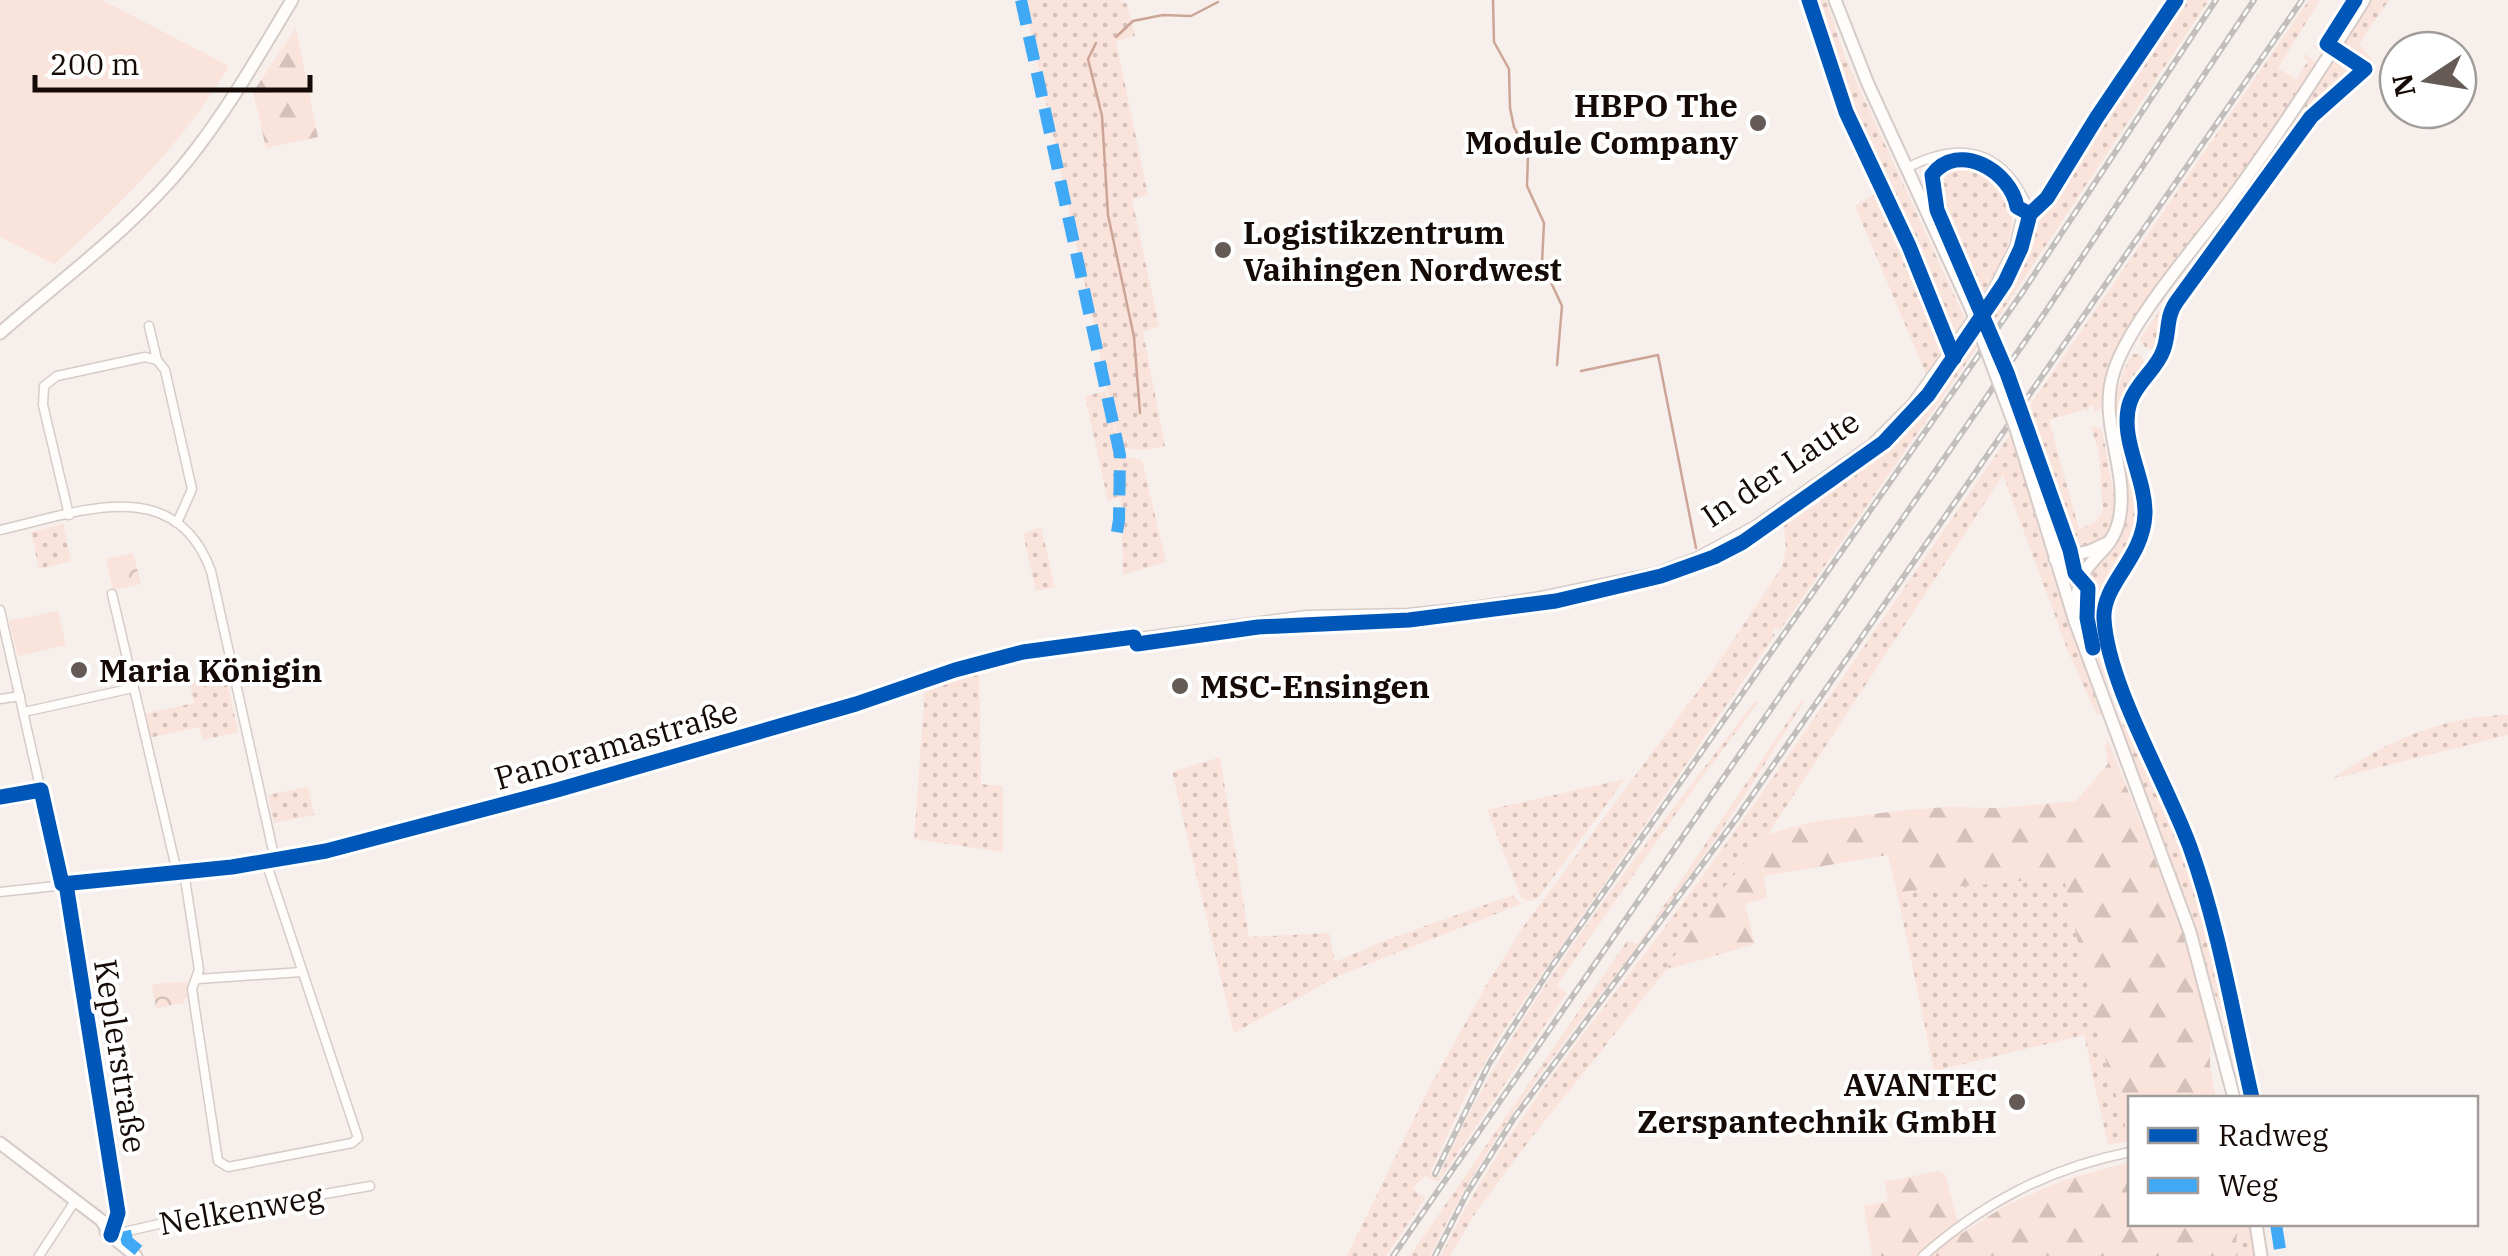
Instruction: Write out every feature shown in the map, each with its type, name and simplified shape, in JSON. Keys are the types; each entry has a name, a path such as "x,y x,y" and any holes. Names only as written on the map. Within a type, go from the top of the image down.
{"street":[{"path":"0,333 112,238 169,182 232,98 292,0"},
{"path":"1835,0 1868,84 1971,308 2016,428 2075,621 2190,932 2233,1096"},
{"path":"2075,621 2078,586 2089,565 2102,555 2116,528 2120,501 2107,404 2119,357 2280,130 2364,0"},
{"name":"In der Laute","path":"1180,631 1306,614 1408,613 1541,596 1656,572 1696,557 1755,526 1872,444 1912,402 2004,270 2025,201 2008,173 1994,161 1967,152 1943,154 1907,168"},
{"path":"149,326 156,360 167,378 190,477 189,500 176,522"},
{"path":"69,515 43,404 44,386 57,376 124,360 145,356 156,360"},
{"path":"0,530 129,504 156,511 176,522 199,546 211,571 271,861 302,972 358,1138 352,1143 228,1168 218,1160 192,990 198,979 180,872 112,594"},
{"path":"2056,564 2109,542"},
{"path":"2056,564 2089,565"},
{"name":"Keplerstraße","path":"0,610 64,884 118,1213 112,1236"},
{"name":"Panoramastraße","path":"0,892 271,861 326,851 557,790 1023,652 1180,631"},
{"path":"24,712 133,688"},
{"path":"0,698 20,696"},
{"path":"0,796 41,790"},
{"path":"198,979 302,972"},
{"path":"0,1143 75,1201 136,1256"},
{"path":"1922,1256 2012,1192 2080,1164 2128,1152"},
{"name":"Nelkenweg","path":"112,1236 172,1220 370,1186"},
{"path":"39,1256 75,1201"},
{"path":"2256,1226 2262,1256"}],"green space":[{"path":"0,0 102,0 229,66 192,121 149,172 54,264 0,237"},
{"path":"1024,0 1119,0 1127,4 1135,36 1116,41 1148,195 1132,199 1159,326 1143,332 1165,446 1144,450 1120,448"},
{"path":"1811,0 1826,0 1845,57 1965,319 1957,330 1944,329 1906,234 1841,94"},
{"path":"2178,0 2209,0 1991,328 1987,317 2018,269 2036,216 2050,201 2098,118"},
{"path":"2309,0 2320,0 2278,68 2296,80 2308,61 2303,57 2305,54 2317,64 2277,126 2132,325 2101,408 2095,412 2093,405 2088,407 2088,415 2086,409 2049,420 2079,529 2094,523 2103,511 2099,454 2091,426 2101,429 2105,444 2115,499 2114,522 2102,539 2073,550 2063,534 2024,414"},
{"path":"2342,0 2353,0 2325,45 2329,49 2321,54 2311,44 2317,47 2345,3"},
{"path":"2371,0 2389,0 2359,44 2373,61 2371,68 2352,57 2345,44"},
{"path":"296,28 318,137 266,148 253,92"},
{"path":"2340,59 2351,72 2304,116 2164,310 2158,346 2152,350 2145,347 2140,339 2331,64"},
{"path":"1951,163 1987,171 2007,191 2011,205 2012,221 2003,257 1979,299 1936,192 1933,176"},
{"path":"1874,194 1881,196 1910,255 1943,342 1944,349 1926,374 1855,206"},
{"path":"1975,335 1979,345 1780,630 1775,627 1775,635 1502,1033 1468,1091 1430,1172 1439,1176 1471,1111 1543,988 1755,701 1758,703 1557,985 1567,993 1438,1182 1425,1176 1413,1187 1426,1197 1386,1256 1347,1256 1426,1094 1487,984 1523,927 1712,672 1782,567 1786,549 1784,524 1820,502 1827,490 1882,450 1907,426"},
{"path":"2133,354 2140,354 2146,364 2126,400 2122,418 2139,504 2138,529 2104,593 2099,626 2108,663 2136,731 2120,710 2101,668 2090,627 2085,579 2113,549 2127,515 2128,493 2116,426 2116,403 2121,379"},
{"path":"1106,391 1120,455 1142,460 1166,562 1123,575 1121,497 1108,501 1085,396"},
{"path":"2011,433 2050,568 2102,716 2096,713 2068,651 2003,475 1768,834 1696,922 1666,970 1528,1142 1474,1215 1450,1256 1441,1256 1523,1116 1727,842"},
{"path":"63,524 71,561 39,569 31,532"},
{"path":"1041,527 1055,587 1036,591 1023,534"},
{"path":"133,553 141,584 113,590 106,559"},
{"path":"2083,586 2093,652 2118,718 2145,750 2200,895 2228,1006 2224,1012 2220,1010 2088,644 2081,601"},
{"path":"58,611 66,645 18,656 9,621"},
{"path":"225,672 238,732 203,740 199,727 149,738 144,714 194,703 189,680"},
{"path":"979,672 981,784 1003,786 1003,852 914,839 925,689"},
{"path":"1802,700 1706,853 1501,1132 1430,1256 1410,1256 1627,941 1638,944"},
{"path":"2508,715 2508,735 2332,779 2393,743 2437,726"},
{"path":"2108,740 2184,934 2210,1027 2210,1065 2216,1096 2128,1096 2128,1135 2096,1027 2064,877 1897,892 1888,855 1764,876 1767,898 1745,904 1755,944 1666,970 1696,922 1768,834 1813,822 1897,811 2076,801 2108,764"},
{"path":"1220,757 1249,937 1329,933 1335,962 1513,895 1521,904 1338,976 1234,1033 1172,772"},
{"path":"1625,779 1538,898 1528,901 1521,897 1487,810"},
{"path":"308,787 314,815 274,823 268,795"},
{"path":"2064,877 2096,1027 2128,1141 2108,1145 2084,1035 1934,1071 1897,892"},
{"path":"187,982 189,998 184,1003 156,1008 152,984"},
{"path":"2229,1021 2240,1057 2239,1088 2224,1028"},
{"path":"2128,1163 2128,1226 2237,1226 2236,1256 1872,1256 1864,1206 1888,1201 1885,1182 1938,1171 1945,1174 1961,1234 2005,1206 2061,1181"},
{"path":"2237,1226 2250,1226 2256,1256 2236,1256"}],"waterway":[{"path":"1493,0 1494,42 1509,69 1514,127 1528,155 1527,186 1544,223 1542,263 1562,306 1557,365"},
{"path":"1116,37 1133,21 1163,15 1191,16 1218,2"},
{"path":"1096,43 1088,59 1102,116 1108,215 1134,337 1140,413"},
{"path":"1581,371 1658,355 1696,548"}],"railway":[{"path":"1435,1174 1489,1064 1552,966 2022,293 2216,0"},
{"path":"1393,1256 2046,311 2254,0"},
{"path":"1435,1256 1467,1193 1514,1118 1736,819 2302,0"}],"marked path":[{"path":"1021,0 1120,455 1116,538"},
{"path":"2276,1226 2281,1256"},
{"path":"125,1231 127,1241 145,1256"}],"cycle path":[{"path":"1809,0 1846,112 1909,246 1954,358"},
{"path":"1137,644 1258,627 1409,620 1556,601 1661,576 1743,542 1884,442 1928,395 2005,282 2021,248 2030,214 2047,198 2176,0"},
{"path":"2252,1096 2200,878 2180,821 2116,674 2108,645 2105,606 2137,545 2145,514 2127,429 2130,402 2160,358 2177,301 2311,117 2365,69 2327,44 2355,0"},
{"path":"2030,214 2017,207 2005,182 1982,164 1955,160 1932,175 1937,210 2007,373 2075,573 2088,588 2087,618 2093,648"},
{"path":"0,797 41,790 62,884 232,867 326,851 557,790 1023,652 1134,637"},
{"path":"66,884 118,1213 111,1235"}],"place":[{"name":"HBPO The Module Company","path":"1758,123"},
{"name":"Logistikzentrum Vaihingen Nordwest","path":"1223,250"},
{"name":"Maria Königin","path":"79,670"},
{"name":"MSC-Ensingen","path":"1180,686"},
{"name":"AVANTEC Zerspantechnik GmbH","path":"2017,1102"}]}
